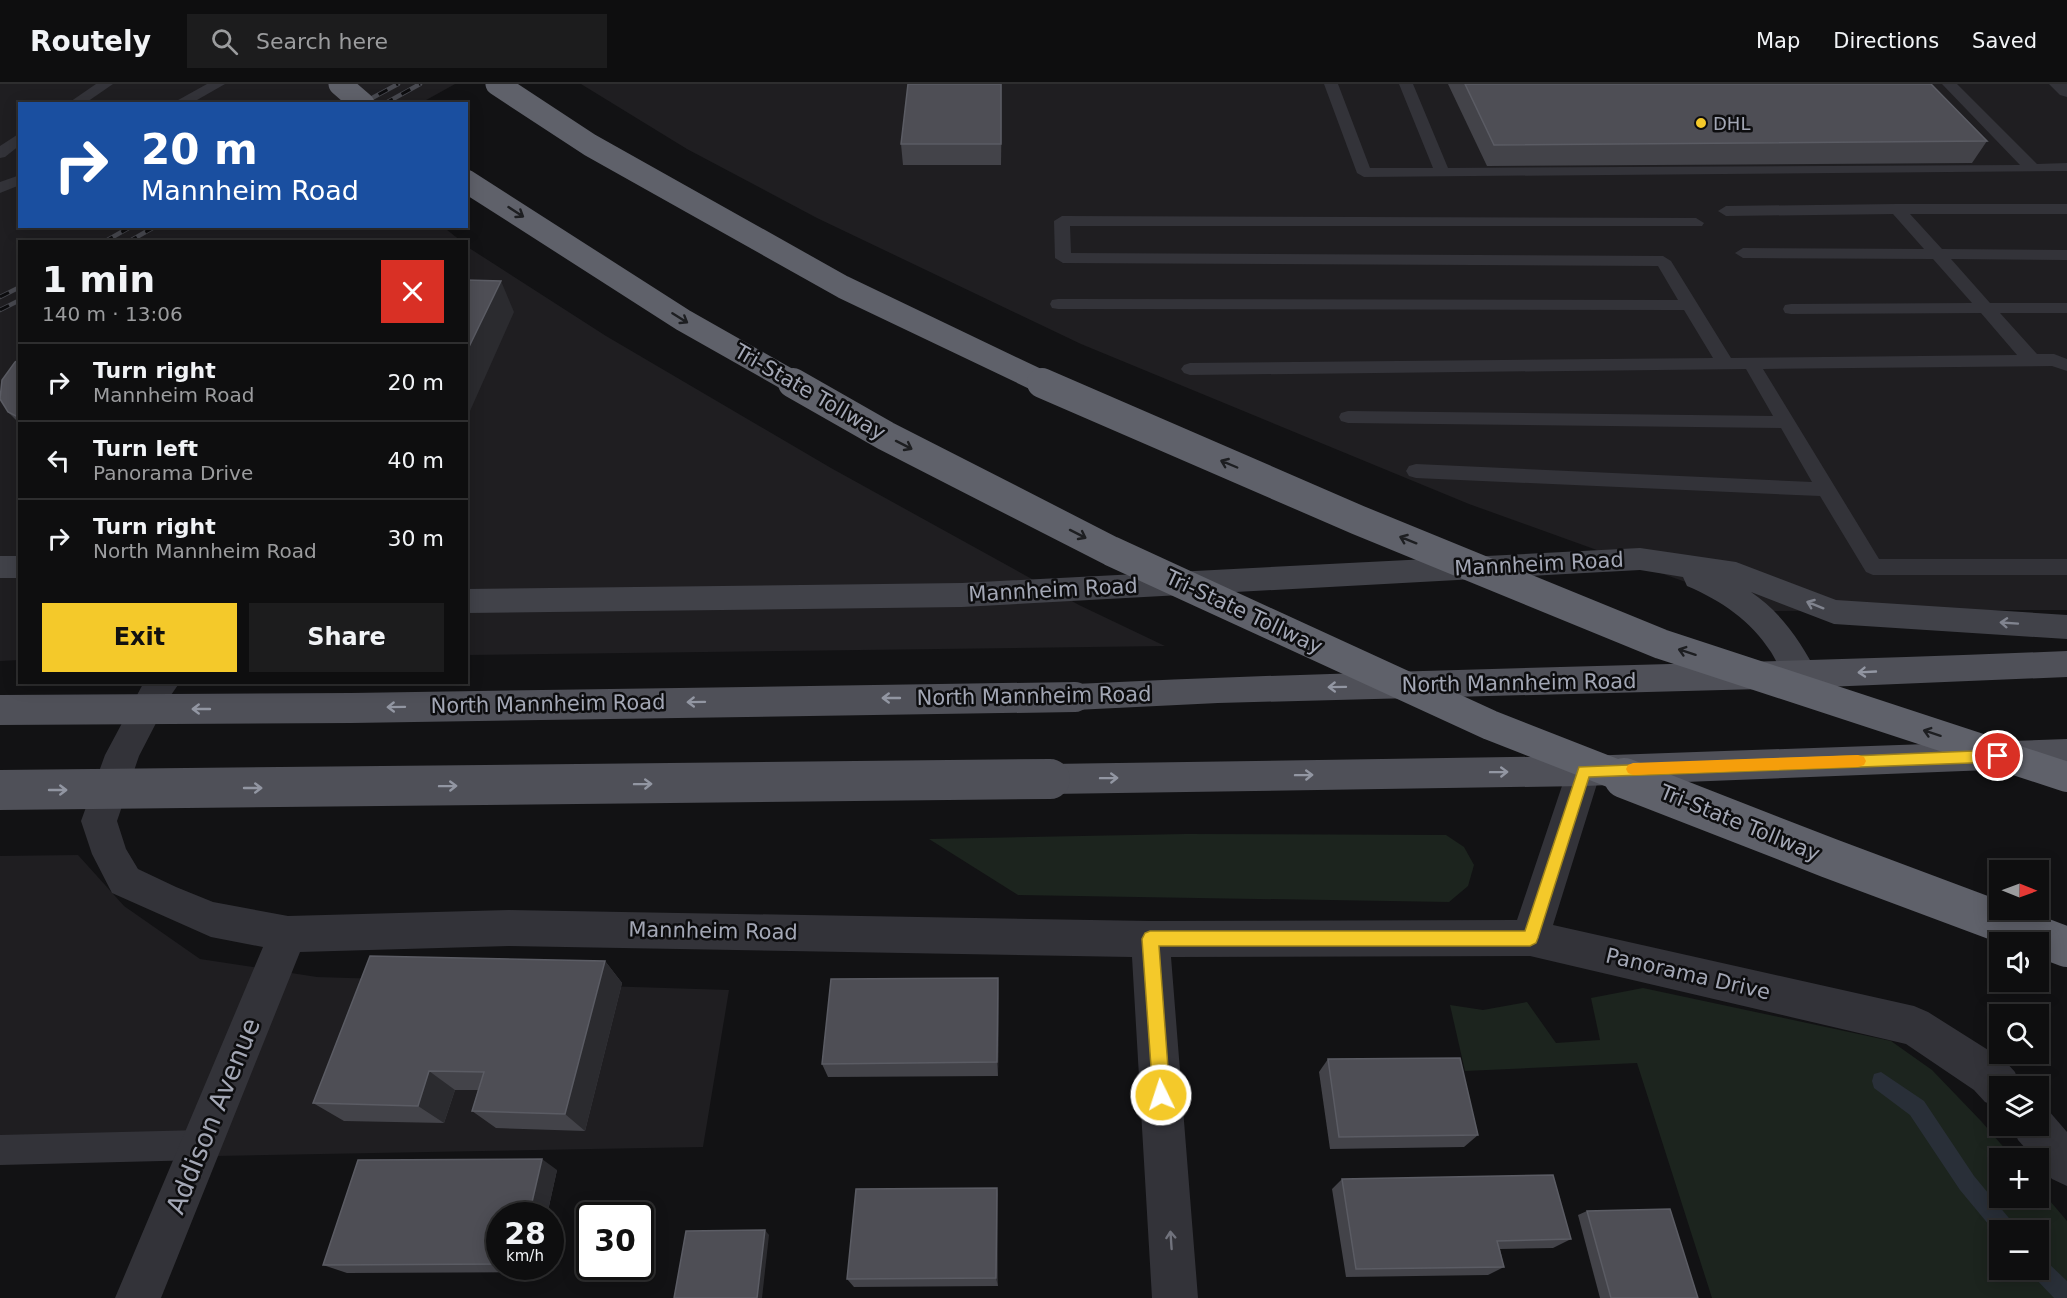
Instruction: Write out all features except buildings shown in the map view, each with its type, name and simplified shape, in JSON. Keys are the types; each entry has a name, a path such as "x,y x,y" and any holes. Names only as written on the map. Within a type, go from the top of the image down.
{"highway":[{"path":"340,84 361,102"},
{"path":"497,84 590,145 843,287 1080,401 1358,520 1661,644 2067,777"},
{"name":"Tri-State Tollway","path":"468,182 683,320 886,436 1111,551 1490,724 1829,858 2067,947"}],"main road":[{"name":"North Mannheim Road","path":"0,710 351,708 1075,697 1218,690 1802,675 2067,664"},
{"path":"0,790 1584,771 2067,753"}],"street":[{"path":"2059,84 2067,91"},
{"name":"Mannheim Road","path":"1640,559 1701,579 1751,606 1780,637 1802,675"},
{"name":"Mannheim Road","path":"468,602 962,595 1640,559 1736,573 1834,612 2067,627"},
{"path":"0,567 18,567"},
{"name":"Mannheim Road","path":"162,684 157,689 122,755 99,821 110,854 125,881 163,899 210,919 288,934 508,928 1150,939 1530,938"},
{"path":"1530,938 1584,771"},
{"name":"Addison Avenue","path":"138,1298 288,934"},
{"name":"Panorama Drive","path":"1530,938 1914,1026 1991,1076"},
{"path":"1150,939 1175,1298"},
{"path":"2043,1136 2067,1164"}],"lane":[{"path":"77,102 106,84"},
{"path":"182,102 218,84"},
{"path":"1331,84 1364,173 2067,167"},
{"path":"1406,84 1442,172"},
{"path":"1949,84 2033,169"},
{"path":"0,154 18,139"},
{"path":"0,189 18,180"},
{"path":"1898,209 2032,360"},
{"path":"1726,211 2067,209"},
{"path":"1696,223 1062,221 1063,258 1663,261 1725,363"},
{"path":"1743,253 2067,255"},
{"path":"1058,304 1689,304"},
{"path":"1791,309 2067,308"},
{"path":"1190,369 2032,360 2063,357"},
{"path":"1751,363 1873,567 2067,567"},
{"path":"1348,417 1786,422"},
{"path":"1416,471 1826,489"},
{"path":"0,1150 202,1144"}],"shaded area":[{"path":"0,84 455,84 423,102 18,102 18,228 445,228 460,240 18,240 18,660 0,661"},
{"path":"581,84 2067,84 2067,610 1766,611 1469,504 1081,344 817,218 687,149"},
{"path":"468,247 606,336 831,468 1079,605 1165,646 468,655"},
{"path":"1186,834 1446,835 1464,847 1474,865 1468,886 1449,902 1018,895 929,839"},
{"path":"78,855 124,906 200,959 317,977 729,990 703,1147 0,1160 0,856"},
{"path":"1643,988 1891,1041 1932,1070 1989,1130 1989,1136 1994,1136 2004,1148 1989,1148 1989,1208 2049,1208 2049,1200 2067,1221 2067,1298 1712,1298 1637,1063 1465,1071 1450,1005 1483,1010 1527,1002 1556,1043 1600,1040 1591,998"}],"waterway":[{"path":"1881,1081 1917,1108 1967,1183 1998,1220"},
{"path":"2049,1278 2067,1296"}],"railway":[{"path":"365,102 398,84"},
{"path":"388,102 420,84"},
{"path":"108,240 128,228"},
{"path":"132,240 152,228"},
{"path":"0,297 18,288"},
{"path":"0,310 18,301"}],"slow traffic":[{"path":"1633,769 1858,761"}],"place":[{"name":"DHL","path":"1701,123"}],"route":[{"path":"1161,1095 1150,939 1530,938 1584,771 1998,756"}]}
